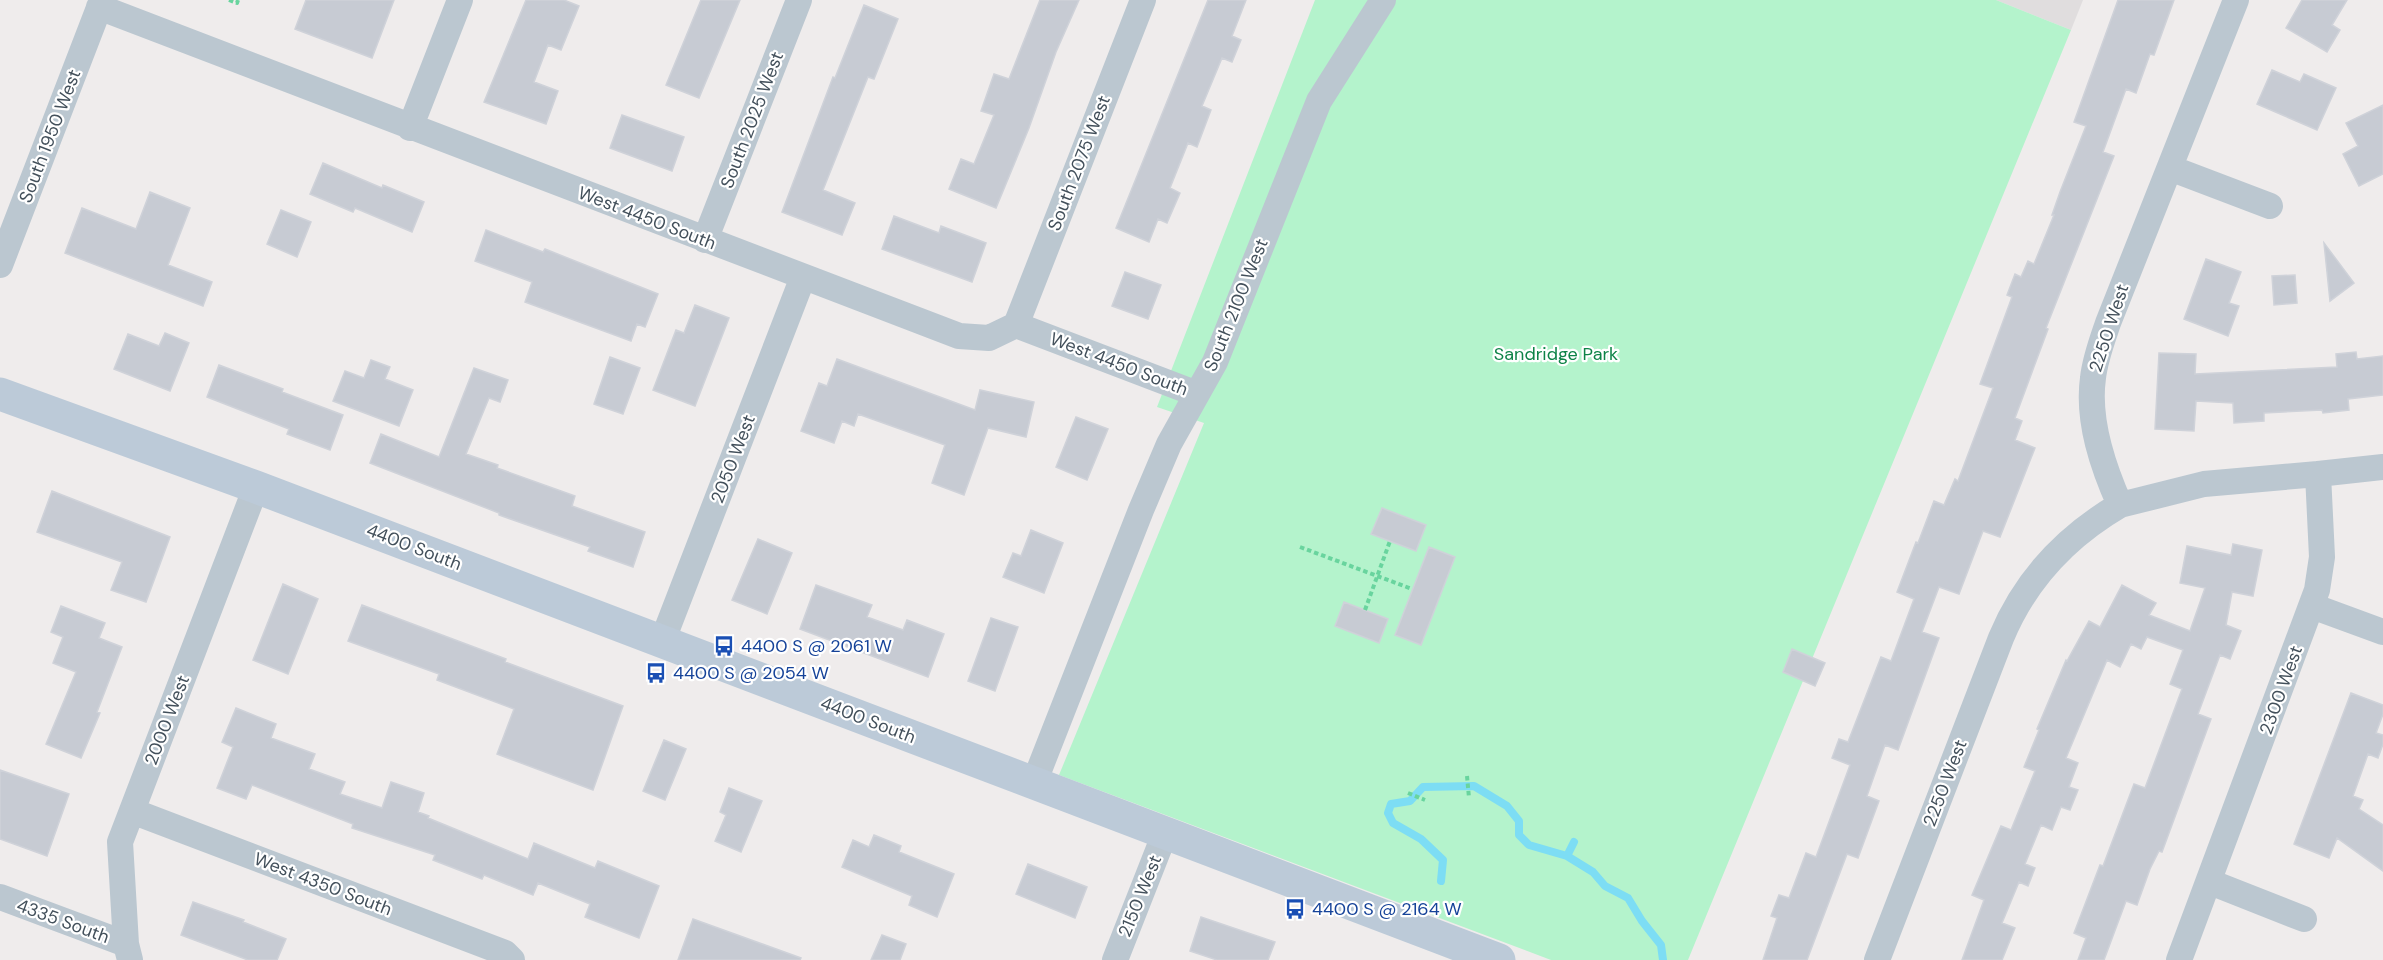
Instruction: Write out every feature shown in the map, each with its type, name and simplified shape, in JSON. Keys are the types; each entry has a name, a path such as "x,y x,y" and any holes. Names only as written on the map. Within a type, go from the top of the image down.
{"street":[{"path":"410,128 460,0"},
{"name":"South 2025 West","path":"705,240 799,0"},
{"name":"South 2075 West","path":"1016,325 1143,0"},
{"name":"South 2100 West","path":"1034,783 1141,510 1169,444 1215,362 1319,101 1383,0"},
{"name":"2250 West","path":"1877,960 2013,610 2066,543 2120,505 2108,478 2098,441 2092,408 2093,376 2108,323 2236,0"},
{"name":"West 4450 South","path":"100,4 410,128 959,336 989,338 1016,325 1197,394"},
{"name":"South 1950 West","path":"0,265 100,4"},
{"path":"2170,168 2270,206"},
{"name":"2050 West","path":"662,642 803,277"},
{"name":"4400 South","path":"0,394 256,488 1165,833 1458,953 1499,960"},
{"path":"2120,505 2204,484 2383,467"},
{"name":"2300 West","path":"2180,960 2312,606 2322,556 2318,474"},
{"name":"2000 West","path":"128,952 120,842 256,488"},
{"path":"2312,606 2383,632"},
{"name":"West 4350 South","path":"132,811 504,953 513,960"},
{"name":"2150 West","path":"1114,960 1165,833"},
{"path":"2210,882 2304,919"},
{"name":"4335 South","path":"0,897 128,952"}],"path":[{"path":"229,0 237,3 238,0"},
{"path":"1365,610 1390,541"},
{"path":"1300,547 1413,589"},
{"path":"1467,776 1469,798"},
{"path":"1408,793 1425,800"}],"shaded area":[{"path":"1996,0 2083,0 2071,30"}],"green space":[{"name":"Sandridge Park","path":"1315,0 1996,0 2071,30 1688,960 1551,960 1059,775 1204,423 1157,407"}],"building":[{"path":"306,0 394,0 372,58 295,29"},
{"path":"526,0 564,0 579,6 561,50 548,45 534,82 558,91 546,124 484,102"},
{"path":"701,0 740,0 699,98 666,85"},
{"path":"1040,0 1079,0 1056,52 1029,128 996,208 949,189 961,159 974,164 994,115 981,111 994,74 1009,79"},
{"path":"1208,0 1246,0 1232,36 1241,40 1232,62 1222,58 1202,106 1211,110 1197,147 1188,143 1170,188 1180,193 1167,223 1158,219 1149,242 1116,228"},
{"path":"2118,0 2174,0 2154,55 2150,54 2136,93 2126,89 2103,152 2114,156 2046,328 2048,329 2015,418 2022,421 2015,440 2035,448 2000,537 1983,531 1959,594 1939,587 1922,632 1939,638 1898,750 1885,745 1867,796 1879,801 1858,858 1847,854 1807,960 1763,960 1777,918 1771,916 1779,895 1789,898 1806,853 1816,857 1850,765 1832,758 1839,739 1848,742 1881,657 1891,661 1914,599 1897,592 1916,542 1918,543 1934,501 1944,505 1955,479 1958,481 1993,388 1980,384 2012,297 2007,295 2015,274 2021,277 2028,261 2034,264 2054,215 2052,215 2060,192 2086,126 2074,122"},
{"path":"2302,0 2347,0 2332,25 2340,30 2327,52 2286,28"},
{"path":"864,5 898,19 874,79 868,77 823,190 855,203 842,235 782,212 833,77 835,78"},
{"path":"2272,70 2300,82 2304,74 2336,88 2317,130 2257,104"},
{"path":"2383,105 2383,174 2359,186 2343,154 2358,146 2346,123"},
{"path":"622,115 684,137 672,171 610,148"},
{"path":"323,163 382,188 383,185 424,202 412,232 355,208 353,212 310,194"},
{"path":"150,192 190,208 168,265 212,282 203,306 65,253 82,208 136,229"},
{"path":"281,210 311,222 297,257 267,244"},
{"path":"894,216 939,233 941,226 986,243 972,282 882,249"},
{"path":"486,230 543,252 545,249 658,294 645,327 637,324 631,341 525,302 532,282 475,261"},
{"path":"2324,243 2354,283 2330,301"},
{"path":"2206,259 2241,272 2229,303 2239,306 2228,336 2184,319"},
{"path":"1125,272 1161,285 1148,319 1112,306"},
{"path":"2295,275 2297,303 2274,305 2272,276"},
{"path":"695,305 729,318 695,406 653,390 676,330 684,333"},
{"path":"165,333 189,343 170,391 114,369 128,334 159,346"},
{"path":"2356,352 2357,359 2383,356 2383,395 2348,399 2349,410 2323,413 2322,410 2264,413 2264,421 2234,423 2233,403 2196,401 2194,431 2155,429 2159,353 2196,354 2195,374 2337,367 2336,354"},
{"path":"610,357 640,368 623,414 594,404"},
{"path":"837,359 975,410 980,390 1034,402 1026,437 988,428 964,495 932,483 945,445 858,414 854,426 842,421 834,443 801,431 819,383 827,386"},
{"path":"371,360 390,367 385,379 413,390 399,426 333,401 345,371 364,378"},
{"path":"219,365 343,415 330,450 287,434 289,429 207,397"},
{"path":"474,368 508,380 500,402 489,398 466,454 498,465 497,468 575,496 572,506 645,532 633,567 588,551 590,547 499,515 499,513 370,463 381,434 439,457"},
{"path":"1076,417 1108,429 1087,480 1056,467"},
{"path":"52,491 170,537 146,602 111,590 122,562 37,532"},
{"path":"1382,508 1426,525 1416,551 1371,534"},
{"path":"1031,530 1063,543 1044,593 1003,577 1013,553 1021,556"},
{"path":"758,539 792,553 767,614 732,600"},
{"path":"2233,544 2262,550 2253,596 2232,592 2226,625 2241,631 2230,659 2220,655 2198,714 2211,719 2162,852 2159,851 2150,869 2137,905 2126,901 2104,960 2078,960 2086,938 2074,933 2100,865 2103,866 2134,784 2145,788 2182,689 2170,684 2183,650 2147,637 2141,649 2131,644 2120,667 2107,660 2066,758 2078,763 2069,787 2078,790 2070,810 2061,807 2052,830 2041,825 2025,864 2035,868 2028,886 2019,882 2002,923 2015,928 2002,960 1962,960 1984,900 1972,895 2001,826 2011,830 2035,771 2024,767 2039,730 2037,729 2066,660 2089,621 2100,627 2122,585 2156,603 2149,615 2190,631 2205,588 2180,583 2187,546 2231,555"},
{"path":"1429,547 1455,557 1421,645 1395,635"},
{"path":"283,584 318,599 288,674 253,660"},
{"path":"816,585 872,605 867,617 903,630 907,620 944,634 928,677 800,629"},
{"path":"1344,602 1388,619 1379,643 1335,626"},
{"path":"362,605 623,706 593,790 497,754 514,709 437,680 439,674 348,641"},
{"path":"61,606 105,623 99,638 122,647 97,712 100,713 81,758 46,744 76,672 53,663 63,637 51,632"},
{"path":"991,618 1018,627 995,691 968,681"},
{"path":"1792,649 1825,663 1815,686 1783,672"},
{"path":"2351,693 2383,705 2383,714 2376,733 2383,735 2383,744 2378,758 2368,754 2353,796 2363,800 2359,809 2383,825 2383,871 2337,838 2329,858 2294,844"},
{"path":"236,708 276,724 271,738 315,754 309,769 345,782 340,794 382,808 391,782 424,793 418,812 429,816 428,818 528,859 534,843 595,868 598,861 659,886 639,938 585,917 590,904 538,883 533,895 484,875 482,879 433,860 435,855 352,828 353,824 252,785 246,799 217,788 233,747 222,742"},
{"path":"664,740 686,749 665,800 643,791"},
{"path":"0,770 69,794 47,856 0,839"},
{"path":"729,788 762,801 741,852 715,841 726,815 720,812"},
{"path":"874,835 901,846 899,852 954,874 937,917 909,905 912,896 842,867 853,840 869,847"},
{"path":"1028,864 1087,887 1075,918 1016,894"},
{"path":"193,902 244,920 243,922 286,939 277,960 248,960 181,935"},
{"path":"1201,917 1275,942 1268,960 1217,960 1190,951"},
{"path":"693,919 801,958 800,960 678,960"},
{"path":"882,935 906,944 900,960 871,960"}],"waterway":[{"path":"1441,881 1443,860 1421,839 1393,823 1388,813 1391,804 1410,801 1423,787 1474,786 1507,806 1519,821 1519,835 1529,845 1567,856 1574,842"},
{"path":"1567,856 1593,872 1605,886 1628,898 1661,945 1663,960"}],"place":[{"name":"4400 S @ 2061 W","path":"724,646"},
{"name":"4400 S @ 2054 W","path":"656,673"},
{"name":"4400 S @ 2164 W","path":"1295,909"}]}
